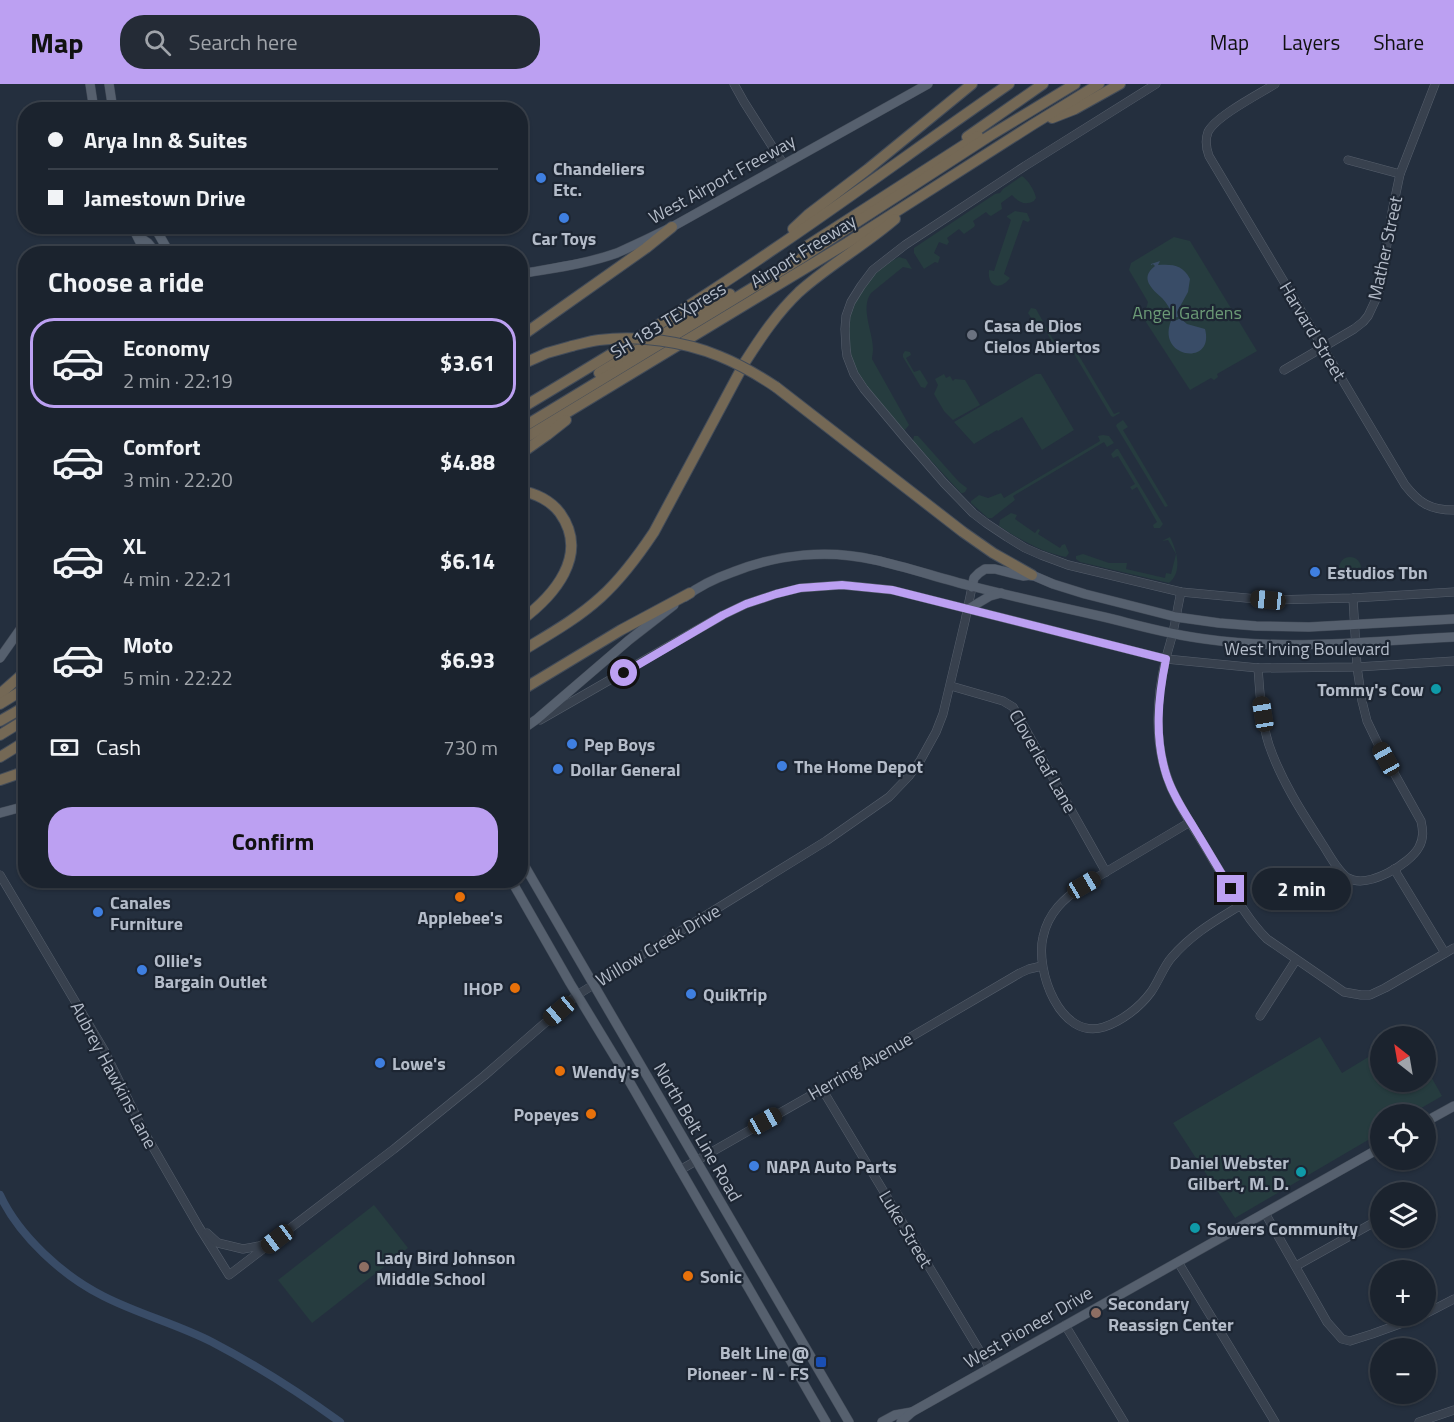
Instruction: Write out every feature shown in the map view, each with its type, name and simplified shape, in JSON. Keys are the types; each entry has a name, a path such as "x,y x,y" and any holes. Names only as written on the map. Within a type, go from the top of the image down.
{"highway":[{"path":"770,252 809,214 972,84"},
{"name":"Airport Freeway","path":"528,404 770,252 1010,84"},
{"path":"932,165 973,131 1043,84"},
{"name":"SH 183 TEXpress","path":"528,415 761,275 1062,84"},
{"name":"SH 183 TEXpress","path":"528,424 809,253 1075,84"},
{"name":"Airport Freeway","path":"528,436 788,279 1099,84"},
{"path":"1032,125 1069,112 1120,84"},
{"path":"528,647 601,598 637,558 654,532 745,362 781,311 800,291 879,233 919,197"},
{"path":"528,331 672,227"},
{"path":"528,361 572,346 599,340 628,339 670,343 717,355 751,370 776,387 963,532 993,553 1032,575"},
{"path":"528,448 590,398"},
{"path":"528,492 541,497 555,507 565,520 572,550 559,583 546,599 528,614"},
{"path":"528,685 621,630 690,593"},
{"path":"0,694 18,678"},
{"path":"0,704 18,693"},
{"path":"0,721 18,711"},
{"path":"0,735 18,724"},
{"path":"0,742 18,732"},
{"path":"0,757 18,746"},
{"path":"0,780 18,774"}],"main road":[{"path":"90,84 93,102"},
{"path":"109,84 112,102"},
{"name":"West Airport Freeway","path":"528,273 595,260 672,227 928,84"},
{"path":"137,236 142,246"},
{"path":"137,236 150,246"},
{"name":"West Irving Boulevard","path":"528,725 629,640 690,593 744,567 795,555 822,554 874,560 972,586 1173,633 1227,642 1309,645 1454,637"},
{"name":"West Irving Boulevard","path":"972,586 974,578 985,569 995,569 1023,576 1032,575 1085,594 1176,617 1256,626 1309,627 1454,619"},
{"path":"968,609 990,596 1001,593"},
{"path":"0,658 18,632"},
{"path":"0,813 18,808"},
{"name":"North Belt Line Road","path":"528,872 849,1422"},
{"name":"North Belt Line Road","path":"516,888 826,1422"},
{"path":"1436,1116 1454,1106"},
{"name":"West Pioneer Drive","path":"901,1422 912,1412 1370,1154"},
{"path":"814,1403 819,1422"},
{"name":"West Pioneer Drive","path":"882,1422 896,1415 912,1412"}],"street":[{"path":"734,84 784,165"},
{"path":"1156,84 1025,166 905,245 873,270 848,309 845,329 849,364 864,389 974,513 986,524 1025,548 1051,559 1181,592 1268,600 1454,592"},
{"name":"Harvard Street","path":"1275,84 1213,125 1206,143 1209,156 1405,485 1420,502 1432,507 1454,510"},
{"name":"Mather Street","path":"1284,370 1363,322 1377,300 1400,174 1435,84"},
{"path":"1348,160 1400,174"},
{"name":"West Irving Boulevard","path":"528,726 746,604 800,588 842,585 892,590 1166,659 1258,668 1357,667 1454,661"},
{"name":"Willow Creek Drive","path":"229,1275 484,1076 577,995 826,841 883,802 909,776 928,747 943,714 972,586"},
{"path":"1181,592 1159,693 1158,717 1162,755 1170,785 1255,927 1267,939 1344,992 1361,995 1370,995 1385,988 1454,948"},
{"path":"1258,668 1266,733 1276,763 1307,821 1336,866 1349,878 1363,881 1378,878 1415,854 1422,841 1421,820 1370,728 1362,701 1357,667 1353,598"},
{"name":"Cloverleaf Lane","path":"951,686 1003,701 1013,707 1106,872"},
{"path":"1191,822 1069,895 1051,916 1043,937 1042,966 1047,984 1066,1017 1076,1024 1091,1029 1105,1026 1125,1016 1143,1001 1170,959 1196,934 1241,905"},
{"path":"1394,869 1445,953"},
{"name":"Aubrey Hawkins Lane","path":"0,875 104,1050 143,1130 229,1275"},
{"path":"1260,1016 1296,960"},
{"name":"Herring Avenue","path":"680,1170 1020,973 1042,966"},
{"name":"Luke Street","path":"822,1089 990,1368"},
{"path":"1264,1213 1333,1330 1342,1339 1350,1341 1396,1326"},
{"path":"1296,1266 1370,1225"},
{"path":"199,1227 218,1243 243,1249 277,1239"},
{"path":"1178,1262 1275,1422"},
{"path":"1436,1308 1454,1299"},
{"path":"1065,1325 1124,1422"},
{"path":"1419,1422 1454,1410"}],"green space":[{"path":"1022,176 1034,192 1036,198 1034,201 1022,202 1012,195 1001,203 1002,209 991,216 986,212 973,221 974,227 964,234 959,229 947,238 949,242 947,245 939,242 934,253 940,257 938,263 935,262 924,269 914,253 914,248 995,194 1000,193"},
{"path":"1015,211 1027,213 1030,220 1028,222 1023,220 1004,274 1010,278 998,286 990,280 989,270 994,271 1011,220 1007,216"},
{"name":"Angel Gardens","path":"1174,237 1190,241 1257,351 1217,374 1218,377 1214,380 1211,378 1190,390 1146,322 1144,317 1148,302 1129,270 1131,263"},
{"path":"899,257 906,259 912,269 903,267 871,293 867,313 873,349 872,359 909,425 905,430 883,409 861,382 850,358 848,340 853,307 860,292 884,267"},
{"path":"1031,308 1036,309 1056,345 1050,348 1049,346 1053,343 1041,323 1035,324 1028,313"},
{"path":"1078,342 1073,346 1114,414 1120,413 1113,417 1070,347"},
{"path":"905,351 910,352 911,355 906,358 914,372 920,370 928,383 925,388 921,387 903,357"},
{"path":"944,374 946,378 950,376 953,381 955,379 965,380 980,405 953,420 944,411 934,394 938,385 935,379"},
{"path":"1036,374 1041,374 1074,430 1042,450 1022,417 974,444 954,422"},
{"path":"1123,420 1128,427 1123,430 1168,506 1165,507 1116,426"},
{"path":"914,436 918,436 967,488 965,492 961,493 913,441"},
{"path":"1098,436 1109,436 1114,443 1107,447 1104,442 1013,496 1015,500 992,518 988,518 971,503 979,495 988,498 1001,493 1004,498 1100,441"},
{"path":"1116,449 1163,524 1160,528 1154,528 1153,525 1157,522 1137,487 1132,490 1130,487 1135,484 1118,456 1113,458 1111,454"},
{"path":"1011,513 1017,515 1015,519 1035,533 1038,529 1040,530 1038,534 1060,548 1065,544 1069,553 1066,557 1049,553 999,526 1000,520"},
{"path":"1170,537 1176,554 1168,540 1162,541"},
{"path":"1083,554 1109,563 1127,563 1126,569 1165,578 1166,573 1171,574 1176,554 1176,573 1169,583 1080,562 1076,556"},
{"path":"1350,557 1358,560 1361,568 1358,576 1350,579 1342,576 1339,568 1342,560"},
{"path":"1320,1037 1342,1073 1370,1056 1370,1092 1436,1092 1436,1085 1442,1096 1428,1104 1370,1104 1370,1139 1235,1218 1173,1123"},
{"path":"374,1205 408,1248 312,1323 278,1280"}],"water":[{"path":"1160,261 1158,265 1173,265 1181,268 1190,279 1188,292 1177,312 1178,317 1172,318 1173,315 1167,304 1149,283 1148,275 1155,266 1151,264"},
{"path":"1180,318 1187,324 1205,329 1206,341 1202,349 1195,353 1178,350 1171,343 1169,334 1171,321"}],"waterway":[{"path":"0,1195 30,1240 73,1278 103,1296 199,1336 228,1351 278,1380 340,1422"}],"place":[{"name":"Chandeliers Etc.","path":"541,178"},
{"name":"Car Toys","path":"564,218"},
{"name":"Casa de Dios Cielos Abiertos","path":"972,335"},
{"name":"Estudios Tbn","path":"1315,572"},
{"name":"Tommy's Cow","path":"1436,689"},
{"name":"Pep Boys","path":"572,744"},
{"name":"The Home Depot","path":"782,766"},
{"name":"Dollar General","path":"558,769"},
{"name":"Applebee's","path":"460,897"},
{"name":"Canales Furniture","path":"98,912"},
{"name":"Ollie's Bargain Outlet","path":"142,970"},
{"name":"IHOP","path":"515,988"},
{"name":"QuikTrip","path":"691,994"},
{"name":"Lowe's","path":"380,1063"},
{"name":"Wendy's","path":"560,1071"},
{"name":"Popeyes","path":"591,1114"},
{"name":"NAPA Auto Parts","path":"754,1166"},
{"name":"Daniel Webster Gilbert, M. D.","path":"1301,1172"},
{"name":"Sowers Community","path":"1195,1228"},
{"name":"Lady Bird Johnson Middle School","path":"364,1267"},
{"name":"Sonic","path":"688,1276"},
{"name":"Secondary Reassign Center","path":"1096,1313"},
{"name":"Belt Line @ Pioneer - N - FS","path":"821,1362"}],"route":[{"path":"624,673 746,604 800,588 842,585 892,590 1166,659 1159,693 1158,717 1167,776 1174,795 1231,889"}]}
